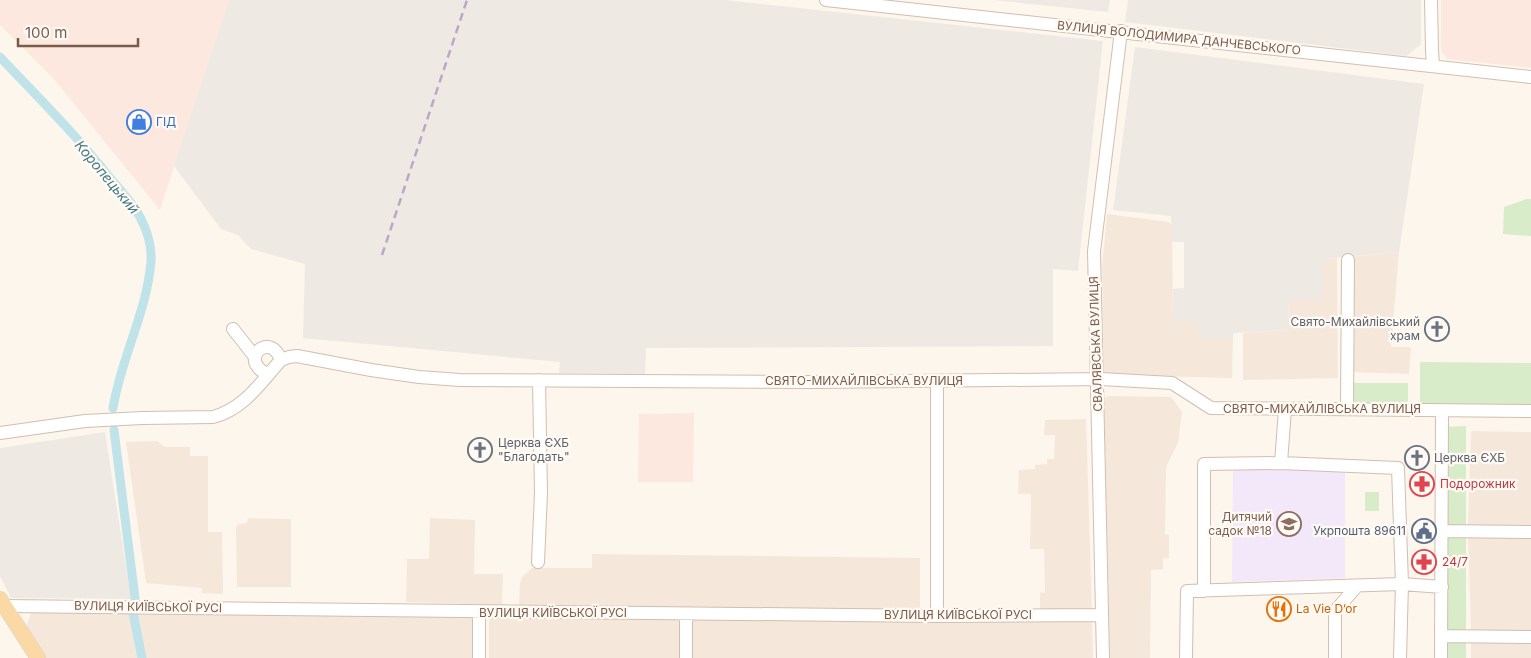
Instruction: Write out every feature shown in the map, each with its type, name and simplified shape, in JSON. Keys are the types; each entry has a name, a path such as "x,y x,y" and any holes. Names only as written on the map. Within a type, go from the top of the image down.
{"main road":[{"path":"2,603 38,658"}],"street":[{"name":"ВУЛИЦЯ ВОЛОДИМИРА ДАНЧЕВСЬКОГО","path":"826,0 1531,77"},
{"path":"1431,0 1434,66"},
{"name":"СВАЛЯВСЬКА ВУЛИЦЯ","path":"1103,658 1094,251 1120,31"},
{"path":"1347,409 1348,260"},
{"path":"233,329 242,342 256,354 257,367 268,374"},
{"path":"0,433 85,421 212,417 223,414 239,405 282,360 278,352 272,347 264,347 256,354"},
{"name":"СВЯТО-МИХАЙЛІВСЬКА ВУЛИЦЯ","path":"282,360 289,357 303,357 372,370 438,378 539,380 1096,380 1172,383 1211,408 1531,411"},
{"path":"538,562 540,493 539,380"},
{"path":"937,381 937,616"},
{"path":"1281,463 1284,409"},
{"path":"1441,658 1442,410"},
{"path":"1204,591 1204,464 1281,463 1398,468 1402,584 1400,658"},
{"path":"1441,531 1531,532"},
{"path":"1186,658 1187,591 1402,584 1442,587"},
{"path":"1335,658 1335,612 1358,586"},
{"name":"ВУЛИЦЯ КИЇВСЬКОЇ РУСІ","path":"2,603 479,612 937,616 1102,615"},
{"path":"479,612 479,658"},
{"path":"686,614 686,658"},
{"path":"1441,636 1531,637"}],"shaded area":[{"name":"ГІД","path":"0,0 229,0 160,210 54,79 0,25"},
{"path":"229,0 725,0 1103,41 1078,271 1053,269 1053,346 646,348 645,374 559,373 560,362 303,338 305,264 251,249 238,235 221,229 174,166"},
{"path":"993,0 1110,0 1108,12"},
{"path":"1128,0 1421,0 1421,44 1406,56 1125,22"},
{"path":"1441,0 1531,0 1531,68 1447,59 1441,50"},
{"path":"1135,47 1424,84 1399,252 1324,259 1322,299 1288,301 1289,330 1233,333 1233,339 1198,339 1198,321 1173,322 1173,289 1184,288 1184,242 1172,242 1171,216 1113,210"},
{"path":"1107,214 1169,222 1172,226 1173,322 1198,320 1198,339 1233,339 1232,378 1104,375 1102,268"},
{"path":"1399,252 1391,347 1411,347 1409,374 1350,372 1349,257"},
{"path":"1337,258 1338,378 1243,380 1243,333 1289,330 1288,301 1324,259"},
{"path":"1109,396 1171,397 1182,412 1178,443 1166,471 1165,534 1169,535 1169,558 1163,558 1163,569 1151,570 1150,658 1110,658 1104,398"},
{"path":"694,413 693,482 638,482 639,414"},
{"path":"1086,419 1092,612 1040,612 1040,592 1045,593 1044,549 1030,549 1031,494 1018,494 1019,470 1035,469 1035,465 1047,464 1047,459 1054,459 1055,435 1044,435 1045,420"},
{"path":"1471,431 1531,432 1531,526 1468,525"},
{"path":"105,432 131,599 11,598 0,576 0,448"},
{"path":"157,441 165,447 190,447 190,456 208,456 208,532 222,532 223,594 202,593 202,588 146,583 126,442"},
{"name":"Дитячий садок №18","path":"1233,467 1345,469 1345,578 1232,582"},
{"path":"248,518 291,519 291,587 237,587 236,528 238,524 247,523"},
{"path":"430,518 475,520 474,574 503,574 502,605 406,602 407,559 429,559"},
{"path":"1468,535 1531,536 1531,631 1471,631"},
{"path":"592,554 920,558 920,612 519,606 522,577 532,568 592,568"},
{"path":"129,612 138,658 46,658 26,628 31,613"},
{"path":"136,612 474,617 475,658 145,658"},
{"path":"489,617 681,619 681,658 489,658"},
{"path":"693,620 1092,622 1093,658 693,658"},
{"path":"1471,641 1531,641 1531,658 1471,658"}],"green space":[{"path":"1531,199 1531,236 1503,234 1504,207"},
{"path":"1420,362 1531,363 1531,407 1420,408"},
{"path":"1349,383 1408,383 1408,408 1349,407"},
{"path":"1466,426 1466,658 1444,658 1444,427"},
{"path":"1365,492 1379,492 1379,511 1365,511"}],"waterway":[{"name":"Коропецький","path":"0,57 97,162 137,212 147,233 151,256 149,280 113,408"},
{"name":"Коропецький","path":"114,430 135,598"},
{"name":"Коропецький","path":"133,613 142,658"}],"railway":[{"path":"382,255 467,0"}],"place":[{"name":"ГІД","path":"139,122"},
{"name":"Свято-Михайлівський храм","path":"1437,329"},
{"name":"Церква ЄХБ \"Благодать\"","path":"480,450"},
{"name":"Церква ЄХБ","path":"1417,458"},
{"name":"Подорожник","path":"1422,484"},
{"name":"Дитячий садок №18","path":"1289,524"},
{"name":"Укрпошта 89611","path":"1424,531"},
{"name":"24/7","path":"1424,562"},
{"name":"La Vie D‘or","path":"1279,609"}]}
